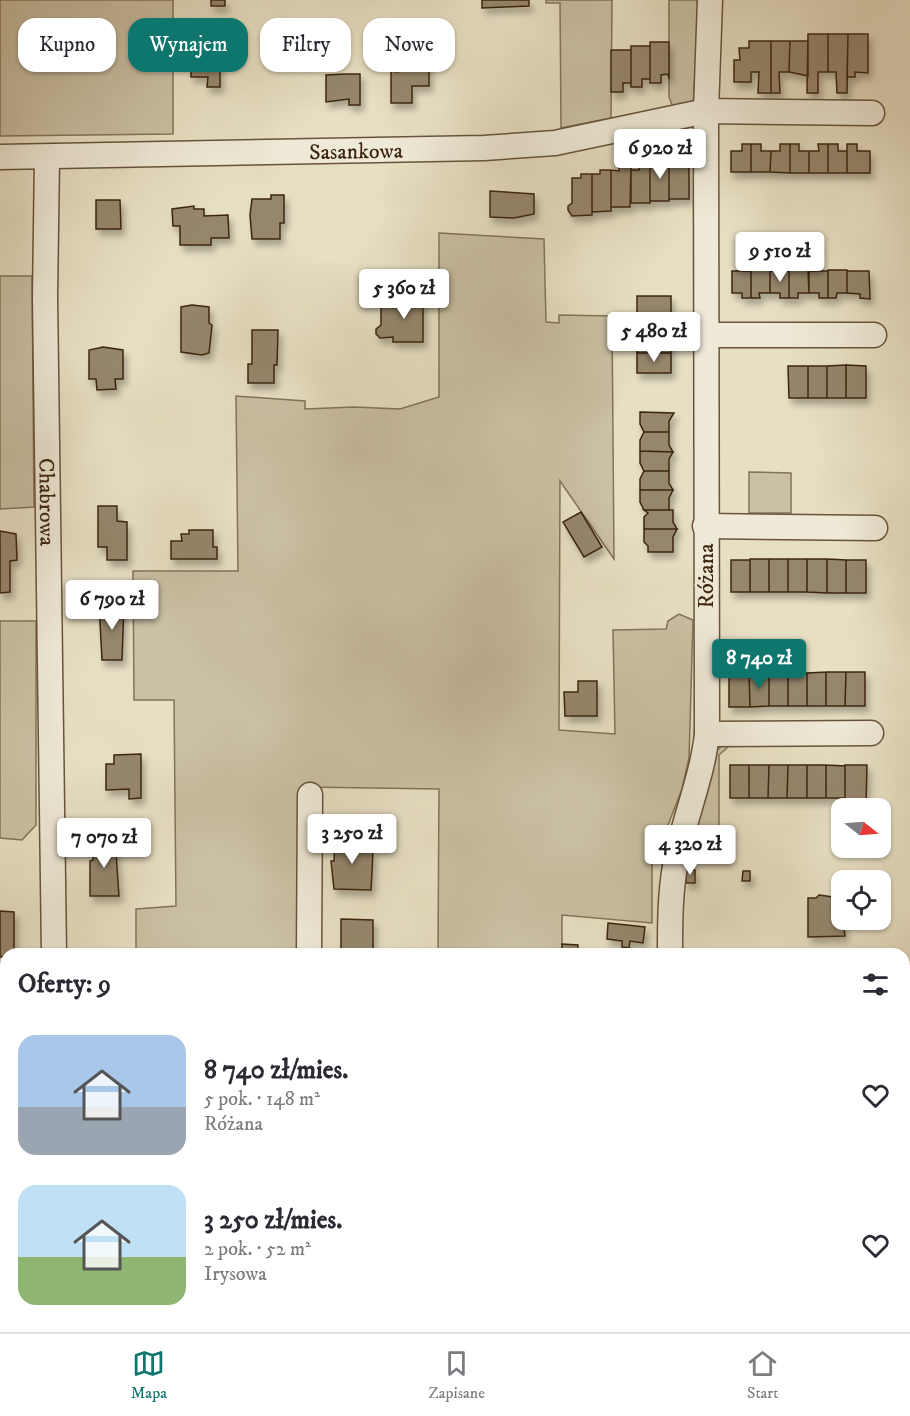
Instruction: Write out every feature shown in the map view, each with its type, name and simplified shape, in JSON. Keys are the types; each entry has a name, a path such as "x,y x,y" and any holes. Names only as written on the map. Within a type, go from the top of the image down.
{"street":[{"name":"Różana","path":"670,948 671,897 675,865 703,761 707,734 706,111 710,0"},
{"path":"706,111 872,113"},
{"name":"Sasankowa","path":"0,157 472,148 555,144 706,111"},
{"name":"Chabrowa","path":"47,157 45,297 53,712 54,948"},
{"path":"708,335 874,335"},
{"name":"Różana","path":"705,526 875,528"},
{"path":"707,734 871,733"},
{"path":"309,948 310,795"}],"shaded area":[{"path":"0,0 173,0 173,18 128,18 128,72 173,72 173,134 0,136"},
{"path":"546,0 612,0 611,118 561,128 560,3 546,3"},
{"path":"669,0 700,0 693,107 674,110 669,97"},
{"path":"439,233 544,239 546,322 559,323 559,315 612,316 614,559 560,481 559,730 615,734 613,630 666,629 668,621 679,614 693,620 689,758 682,789 659,848 652,849 652,923 562,915 562,948 438,948 439,789 304,787 303,948 136,948 136,909 176,906 174,700 134,700 133,571 238,571 236,396 305,401 305,409 354,407 400,409 439,397"},
{"path":"0,276 32,276 34,507 0,509"},
{"path":"749,472 791,473 791,513 749,513"},
{"path":"0,621 36,621 36,825 22,840 0,838"},
{"path":"723,745 729,746 719,755 719,840 715,842 703,840 694,834 716,751"}],"building":[{"path":"211,0 225,0 225,6 211,6"},
{"path":"482,0 529,0 529,6 482,8"},
{"path":"808,34 828,34 828,72 818,72 818,93 807,93"},
{"path":"828,34 848,34 847,93 837,93 836,72 828,72"},
{"path":"848,34 868,34 868,73 855,72 855,77 847,77"},
{"path":"749,41 771,41 771,93 758,93 759,72 751,72 751,82 734,82 734,60 740,60 739,48 749,48"},
{"path":"771,41 790,41 789,72 779,72 780,93 771,93"},
{"path":"790,41 808,41 808,76 789,72"},
{"path":"650,42 669,42 669,79 668,74 661,75 661,83 650,83"},
{"path":"631,46 650,46 650,79 642,79 642,87 631,87"},
{"path":"611,50 631,50 631,83 623,83 623,92 611,92"},
{"path":"191,72 220,72 220,87 207,87 208,77 191,77"},
{"path":"391,72 429,72 429,86 412,86 412,103 391,103"},
{"path":"360,74 360,105 349,105 349,99 326,102 326,75"},
{"path":"742,144 751,144 751,172 731,172 731,151 742,151"},
{"path":"751,144 761,144 761,151 771,151 770,172 751,172"},
{"path":"780,144 790,144 790,173 770,172 771,151 780,151"},
{"path":"790,144 799,144 799,151 809,151 809,173 790,173"},
{"path":"818,144 828,144 828,173 809,173 809,151 819,151"},
{"path":"828,144 838,144 838,151 847,151 847,173 828,173"},
{"path":"847,144 857,144 857,151 870,151 870,173 847,173"},
{"path":"658,156 669,156 669,201 650,201 650,165 658,165"},
{"path":"669,158 680,158 680,167 689,167 689,199 669,199"},
{"path":"639,162 650,162 650,203 631,203 631,170 639,170"},
{"path":"619,166 631,166 630,207 611,207 611,170 619,171"},
{"path":"600,170 611,170 611,211 592,212 592,174 600,174"},
{"path":"581,174 592,174 592,215 572,216 568,206 572,203 572,178 581,178"},
{"path":"490,191 534,194 534,214 514,218 490,217"},
{"path":"271,195 284,195 284,223 280,223 280,239 252,239 250,215 252,199 271,199"},
{"path":"96,200 120,200 121,229 96,229"},
{"path":"194,206 194,209 204,209 204,216 228,215 229,238 211,238 211,245 180,245 180,226 173,226 172,209"},
{"path":"751,270 770,270 770,293 759,293 760,298 751,298"},
{"path":"789,270 808,270 809,293 798,293 798,298 789,298"},
{"path":"828,270 847,270 847,293 837,293 836,298 828,298"},
{"path":"732,271 751,271 751,298 742,298 742,293 732,293"},
{"path":"770,271 789,271 789,298 780,298 780,293 770,293"},
{"path":"809,271 828,271 828,298 819,298 819,293 809,293"},
{"path":"847,271 869,271 870,299 860,298 860,294 847,293"},
{"path":"403,293 423,293 423,342 393,342 393,337 380,338 376,334 376,329 381,325 381,307 403,308"},
{"path":"637,296 671,296 671,315 637,315"},
{"path":"192,305 209,307 209,323 212,325 209,353 202,355 181,352 181,307"},
{"path":"637,315 671,315 671,334 637,334"},
{"path":"252,330 278,330 274,383 248,383 248,364 252,364"},
{"path":"637,334 671,334 671,353 637,353"},
{"path":"103,347 123,350 123,379 115,379 116,389 97,390 96,379 89,379 89,350"},
{"path":"637,353 671,353 671,373 637,373"},
{"path":"846,365 866,366 866,398 846,398"},
{"path":"846,365 846,398 827,398 827,366"},
{"path":"788,366 808,366 808,398 789,398"},
{"path":"808,366 827,366 827,398 808,398"},
{"path":"640,412 674,413 669,421 669,432 644,432 640,424"},
{"path":"644,432 669,432 669,445 673,452 640,451 640,440"},
{"path":"640,451 673,452 669,459 669,471 644,471 640,463"},
{"path":"644,471 669,471 669,483 673,490 640,490 640,479"},
{"path":"640,490 673,490 669,498 669,510 644,510 640,502"},
{"path":"98,506 117,506 117,521 127,522 127,560 107,560 107,547 98,547"},
{"path":"644,510 673,510 673,522 677,529 644,529 644,517 648,513"},
{"path":"581,512 602,547 584,557 563,522"},
{"path":"644,529 677,529 673,537 673,552 648,552 648,546 644,542"},
{"path":"189,530 213,530 213,547 217,547 217,559 171,559 171,541 182,541 181,534 189,534"},
{"path":"0,531 16,534 17,560 10,561 10,592 0,593"},
{"path":"750,559 769,559 769,592 750,592"},
{"path":"769,559 788,559 788,592 769,592"},
{"path":"788,559 807,559 807,592 788,592"},
{"path":"807,559 827,559 827,593 807,592"},
{"path":"827,559 846,560 846,593 827,593"},
{"path":"731,560 750,560 750,592 731,592"},
{"path":"846,560 866,560 866,593 846,593"},
{"path":"114,602 124,604 122,660 102,660 99,604"},
{"path":"826,672 826,706 807,706 807,673"},
{"path":"826,672 846,672 845,706 826,706"},
{"path":"846,672 865,672 865,706 845,706"},
{"path":"729,673 749,673 750,707 729,707"},
{"path":"749,673 769,673 769,706 750,707"},
{"path":"769,673 788,673 788,706 769,706"},
{"path":"788,673 807,673 807,706 788,706"},
{"path":"578,681 597,681 597,716 565,716 564,692 578,692"},
{"path":"141,754 141,798 129,799 129,789 106,790 106,764 114,764 114,755"},
{"path":"730,765 749,765 749,798 730,798"},
{"path":"749,765 769,765 768,798 749,798"},
{"path":"769,765 788,765 787,798 768,798"},
{"path":"788,765 807,765 807,798 787,798"},
{"path":"807,765 826,765 826,798 807,798"},
{"path":"826,765 845,766 845,798 826,798"},
{"path":"845,765 867,765 866,798 845,798"},
{"path":"347,837 361,837 361,851 373,851 371,890 334,889 331,861 334,861 335,840 346,840"},
{"path":"115,839 119,896 90,896 90,861 93,860 93,840"},
{"path":"686,870 695,870 695,883 686,883"},
{"path":"743,871 750,871 750,881 742,881"},
{"path":"819,895 831,897 831,930 844,930 845,936 808,937 808,898 816,898"},
{"path":"0,911 14,912 14,948 0,948"},
{"path":"341,919 373,920 373,948 341,948"},
{"path":"608,923 645,927 643,943 630,941 629,948 622,947 622,941 607,939"},
{"path":"562,944 578,945 578,948 562,948"}]}
